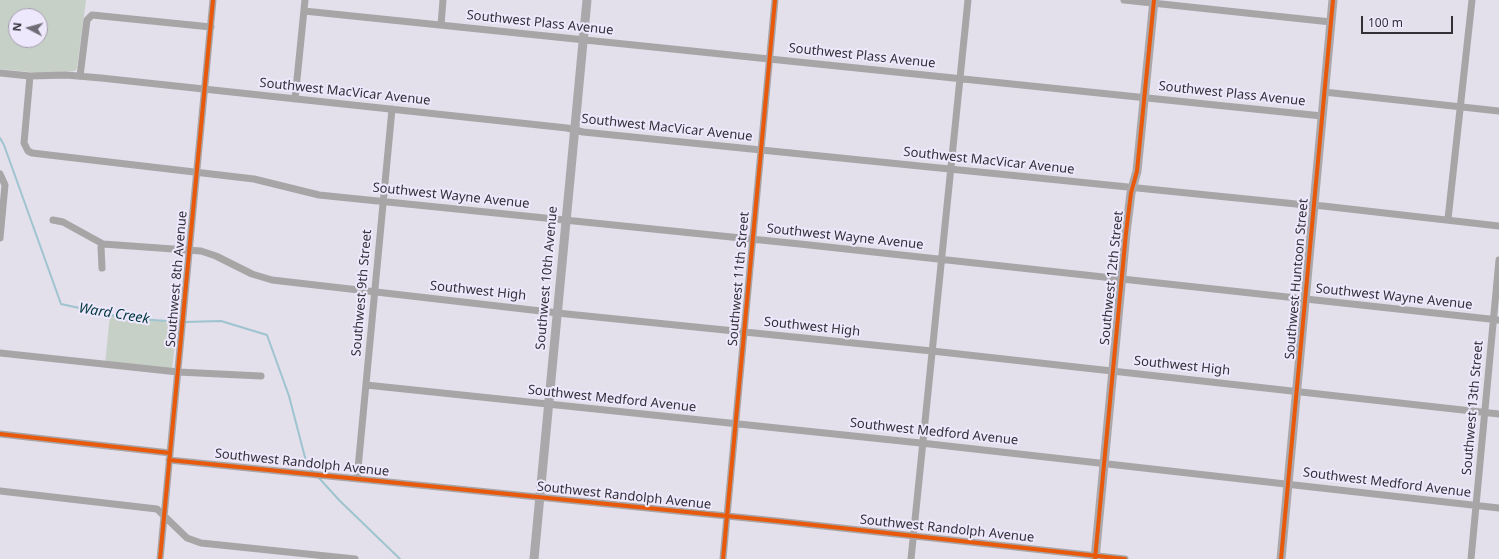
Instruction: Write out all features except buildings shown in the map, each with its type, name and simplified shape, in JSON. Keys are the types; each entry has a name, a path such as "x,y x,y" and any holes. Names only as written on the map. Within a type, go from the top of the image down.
{"main road":[{"name":"Southwest 10th Avenue","path":"534,559 587,0"},
{"name":"Southwest Huntoon Street","path":"1281,559 1333,0"},
{"name":"Southwest 12th Street","path":"1095,557 1122,279 1132,188 1137,171 1154,2"}],"street":[{"name":"Southwest 8th Avenue","path":"160,559 213,0"},
{"path":"295,99 305,0"},
{"path":"440,25 443,0"},
{"name":"Southwest 11th Street","path":"723,559 775,0"},
{"path":"911,559 941,260 952,169 968,0"},
{"path":"1124,0 1331,22"},
{"path":"1448,220 1472,0"},
{"name":"Southwest Plass Avenue","path":"304,11 1322,116"},
{"path":"80,76 87,20 90,16 94,15 211,27"},
{"name":"Southwest MacVicar Avenue","path":"0,73 30,76 80,76 205,88 761,150 1499,226"},
{"name":"Southwest Wayne Avenue","path":"30,76 24,143 25,148 32,153 254,178 319,194 566,221 753,239 1496,320"},
{"name":"Southwest Plass Avenue","path":"1324,92 1499,111"},
{"name":"Southwest 9th Street","path":"357,479 392,109"},
{"path":"0,174 5,185 0,233"},
{"path":"53,220 63,222 103,244 101,247 102,268"},
{"name":"Southwest High","path":"103,244 189,250 211,254 252,274 272,280 1499,414"},
{"name":"Southwest 13th Street","path":"1471,559 1485,412 1496,320 1499,260"},
{"path":"0,353 178,372 261,376"},
{"name":"Southwest Medford Avenue","path":"366,385 923,443 1499,508"},
{"name":"Southwest Randolph Avenue","path":"0,434 300,474 727,516 1095,557 1125,559"},
{"path":"0,491 157,509 164,514 187,538 194,541 355,559"}],"shaded area":[{"path":"0,0 86,0 77,68 75,71 39,73 0,69"},
{"path":"110,315 125,318 177,322 172,371 105,364"}],"waterway":[{"name":"Ward Creek","path":"0,138 4,145 61,304 125,318 181,322"},
{"name":"Ward Creek","path":"185,322 221,321 267,335 289,396 307,465 313,472"},
{"name":"Ward Creek","path":"319,478 339,500 400,559"}],"cycle path":[{"path":"160,559 213,0"},
{"path":"723,559 775,0"},
{"path":"1095,559 1126,233 1131,193 1137,171 1154,0"},
{"path":"1281,559 1333,0"},
{"path":"0,434 170,453"},
{"path":"169,460 777,521 1125,559"}]}
